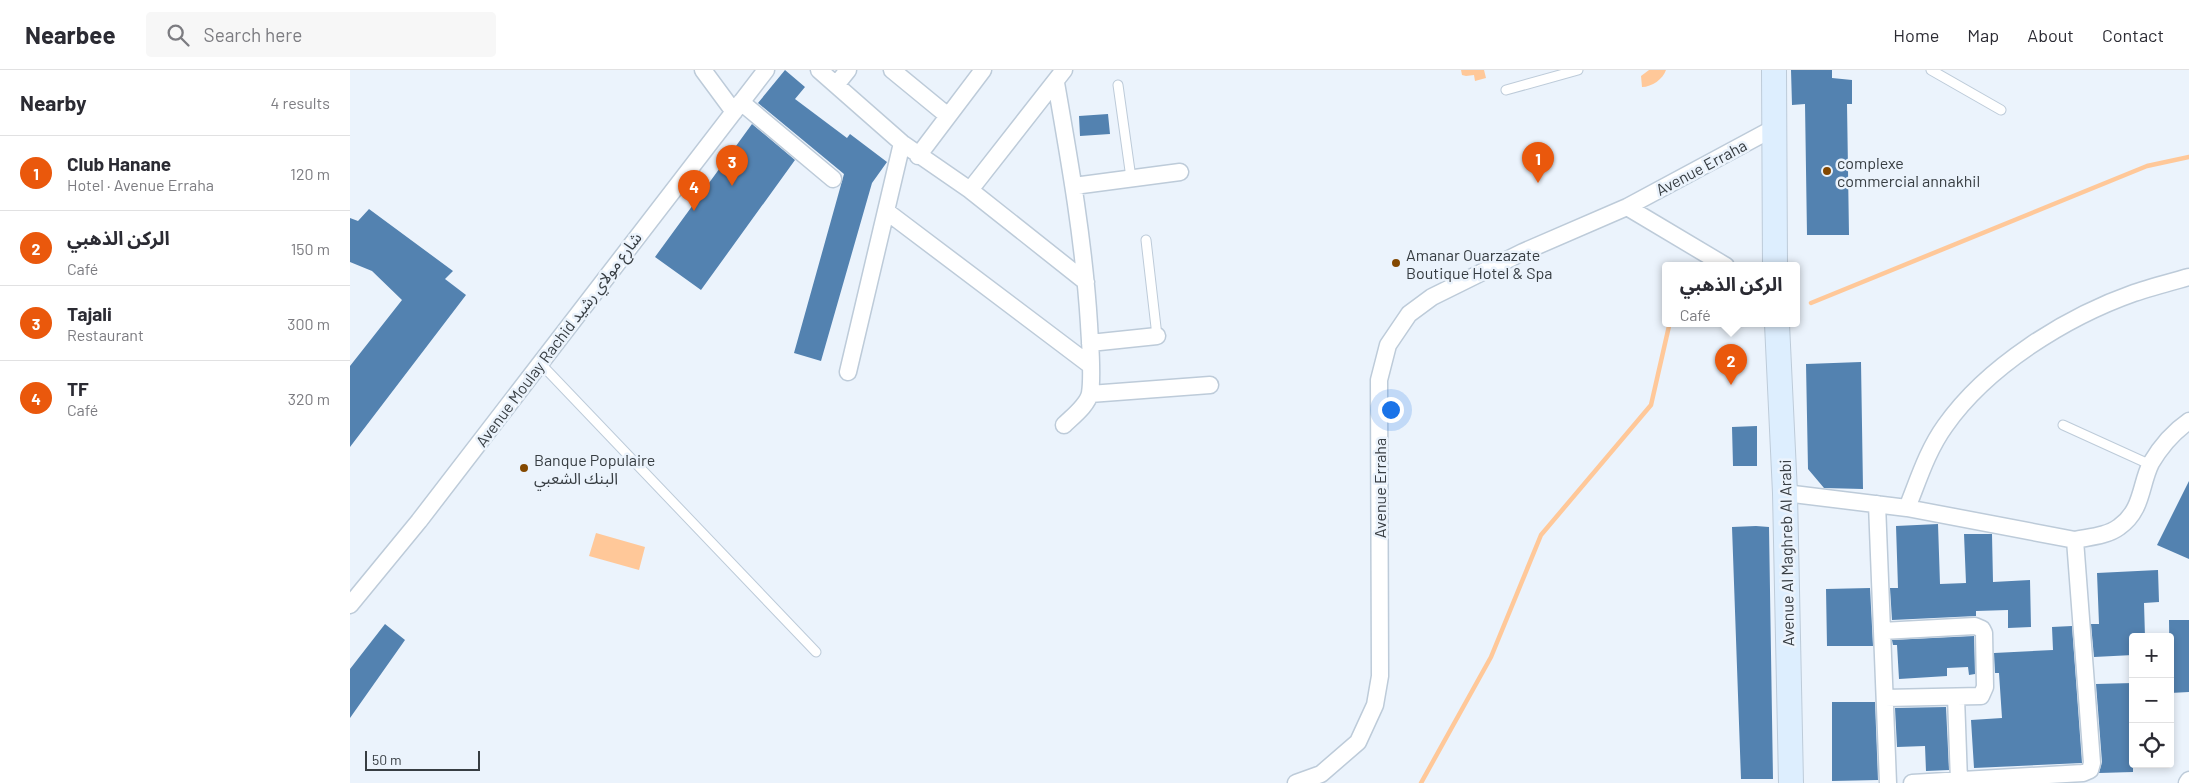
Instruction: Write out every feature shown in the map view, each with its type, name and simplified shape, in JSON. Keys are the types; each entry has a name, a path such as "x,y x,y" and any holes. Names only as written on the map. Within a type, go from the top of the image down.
{"main road":[{"path":"1774,70 1776,262"},
{"name":"Avenue Al Maghreb Al Arabi","path":"1777,327 1785,493 1791,783"}],"street":[{"path":"703,70 738,107 833,179"},
{"name":"Avenue Moulay Rachid شارع مولاي رشيد","path":"350,605 419,521 766,70"},
{"path":"819,70 918,156 970,190 1086,282"},
{"path":"836,85 848,70"},
{"path":"892,70 948,116"},
{"path":"918,156 983,70"},
{"path":"1060,76 1086,282 1090,343 1090,394 1084,404 1064,425"},
{"path":"970,190 1060,76"},
{"name":"Avenue Erraha","path":"1296,783 1321,774 1358,742 1375,705 1380,676 1379,380 1388,346 1410,314 1432,297 1523,252 1627,207 1774,128"},
{"path":"848,372 902,143"},
{"path":"1074,186 1180,172"},
{"path":"1627,207 1719,262"},
{"path":"886,210 1090,365"},
{"path":"1907,508 1926,460 1944,427 1971,393 2003,364 2065,324 2133,293 2189,276"},
{"path":"1090,343 1157,336"},
{"path":"1090,394 1210,386"},
{"path":"1785,493 1907,508 2075,540 2102,534 2119,527 2130,515 2142,496 2151,464 2174,431 2189,421"},
{"path":"1877,504 1888,783"},
{"path":"1912,783 2032,780 2087,772 2092,768 2075,540"},
{"path":"1882,631 1975,626 1984,632 1984,691 1977,697 1885,698"},
{"path":"1953,782 1956,697"}],"lane":[{"path":"1506,90 1578,70"},
{"path":"1931,70 2001,110"},
{"path":"1118,85 1131,178"},
{"path":"1146,240 1157,336"},
{"path":"540,363 816,652"},
{"path":"2063,424 2151,464"}],"shaded area":[{"path":"1461,70 1484,70 1486,78 1475,81 1474,75 1462,75"},
{"path":"1649,70 1666,70 1657,82 1650,86 1642,87 1641,76"},
{"path":"596,533 645,547 639,570 589,556"}],"building":[{"path":"785,70 805,87 795,99 847,138 850,134 887,162 872,183 821,361 794,353 844,174 758,103"},
{"name":"complexe commercial annakhil","path":"1791,70 1832,70 1832,78 1852,80 1852,104 1847,104 1849,235 1807,235 1805,104 1792,105"},
{"path":"1108,114 1110,134 1080,136 1079,116"},
{"path":"752,124 795,160 701,290 655,257"},
{"path":"369,209 453,271 445,279 466,295 350,447 350,366 402,300 372,271 350,262 350,218 358,221"},
{"path":"1861,362 1863,489 1824,488 1808,469 1806,364"},
{"path":"1757,426 1757,466 1733,466 1732,427"},
{"path":"2189,481 2189,559 2157,545"},
{"path":"1938,524 1940,584 1966,583 1964,534 1992,534 1993,582 2030,580 2031,627 2008,628 2008,610 1976,611 1976,616 1892,620 1890,588 1898,588 1896,526"},
{"path":"1732,527 1769,527 1773,779 1741,779"},
{"path":"2158,570 2159,602 2144,603 2145,633 2129,633 2129,655 2094,657 2091,624 2099,624 2097,573"},
{"path":"1870,588 1873,646 1827,646 1826,589"},
{"path":"2169,620 2189,620 2189,692 2174,693 2174,633 2169,633"},
{"path":"385,624 405,640 350,718 350,669"},
{"path":"2072,626 2082,763 1974,768 1971,720 2002,718 1999,673 1995,673 1994,653 2053,650 2052,627"},
{"path":"1974,636 1975,674 1969,675 1968,667 1947,668 1947,676 1899,679 1897,645 1893,645 1892,640"},
{"path":"2129,683 2129,768 2133,768 2133,772 2099,773 2102,762 2096,684"},
{"path":"1832,702 1875,702 1878,780 1832,781"},
{"path":"1946,707 1949,770 1926,771 1925,746 1897,747 1895,708"}],"waterway":[{"path":"1811,303 2147,166 2189,157"},
{"path":"1421,783 1491,657 1541,535 1651,405 1669,327"}],"place":[{"name":"complexe commercial annakhil","path":"1827,171"},
{"name":"Club Hanane","path":"1538,183"},
{"name":"Tajali","path":"732,186"},
{"name":"TF","path":"694,211"},
{"name":"Amanar Ouarzazate Boutique Hotel & Spa","path":"1396,263"},
{"name":"الركن الذهبي","path":"1731,385"},
{"name":"Banque Populaire البنك الشعبي","path":"524,468"}]}
